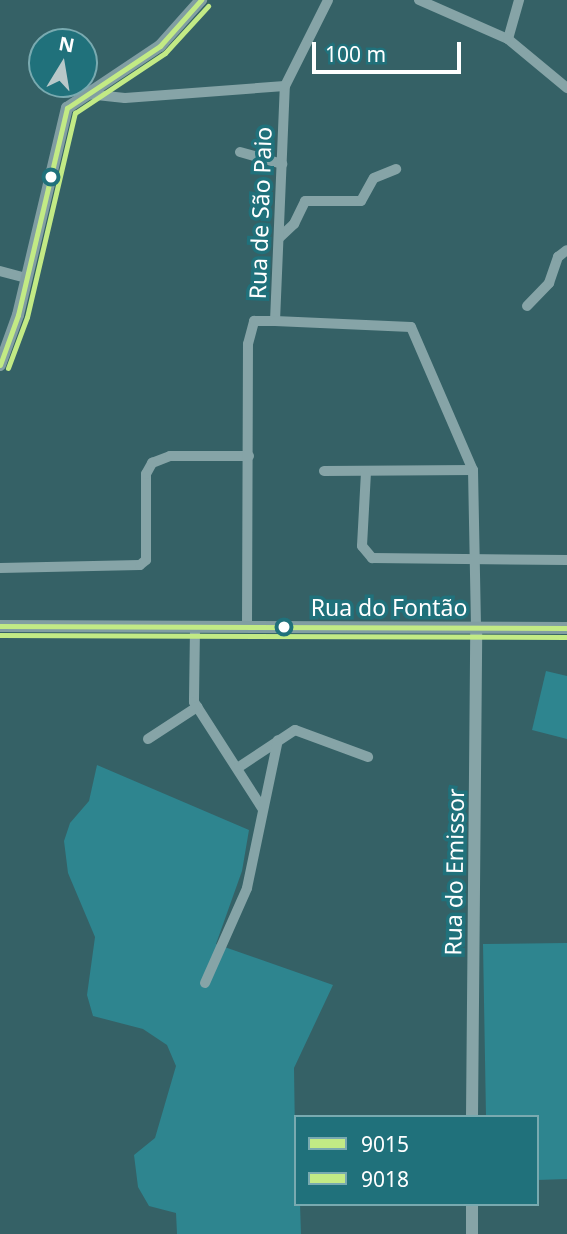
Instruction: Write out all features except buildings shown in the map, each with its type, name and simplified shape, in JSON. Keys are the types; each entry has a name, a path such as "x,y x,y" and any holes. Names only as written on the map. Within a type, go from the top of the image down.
{"main road":[{"path":"98,87 160,46 201,0"},
{"path":"0,365 26,278 63,117 70,105 81,98"},
{"name":"Rua do Fontão","path":"0,626 567,628"}],"street":[{"name":"Rua de São Paio","path":"247,628 248,344 254,321 275,321 285,86 328,0"},
{"path":"419,0 434,3 508,39 567,88"},
{"path":"508,39 519,0"},
{"path":"98,95 125,98 285,86"},
{"path":"240,152 282,164"},
{"path":"279,238 294,224 305,201 361,201 374,178 396,169"},
{"path":"527,306 549,283 558,257 567,250"},
{"path":"0,271 26,278"},
{"path":"275,321 411,327 473,470 475,628"},
{"path":"0,568 140,565 146,560 146,474 152,463 170,456 249,456"},
{"path":"324,471 473,470"},
{"path":"366,472 362,546 372,558 567,560"},
{"path":"195,628 197,706 239,766 262,808"},
{"name":"Rua do Emissor","path":"472,1115 475,628"},
{"path":"148,739 197,706"},
{"path":"239,766 295,730 368,757"},
{"path":"205,982 247,888 278,740"},
{"path":"472,1206 472,1234"}],"shaded area":[{"path":"546,671 567,676 567,739 532,730"},
{"path":"97,765 249,830 242,871 216,944 333,985 294,1068 294,1206 300,1206 301,1234 177,1234 176,1213 149,1206 138,1187 134,1155 155,1138 176,1066 167,1045 143,1029 93,1016 87,995 95,937 68,873 64,841 70,823 89,801"},
{"path":"567,943 567,1179 539,1180 539,1115 486,1115 483,944"}],"transit line":[{"name":"9015","path":"0,365 18,315 67,108 160,46 201,0"},
{"name":"9018","path":"8,368 27,317 75,113 165,53 208,6"},
{"name":"9015","path":"0,626 567,628"},
{"name":"9018","path":"0,635 567,637"}]}
